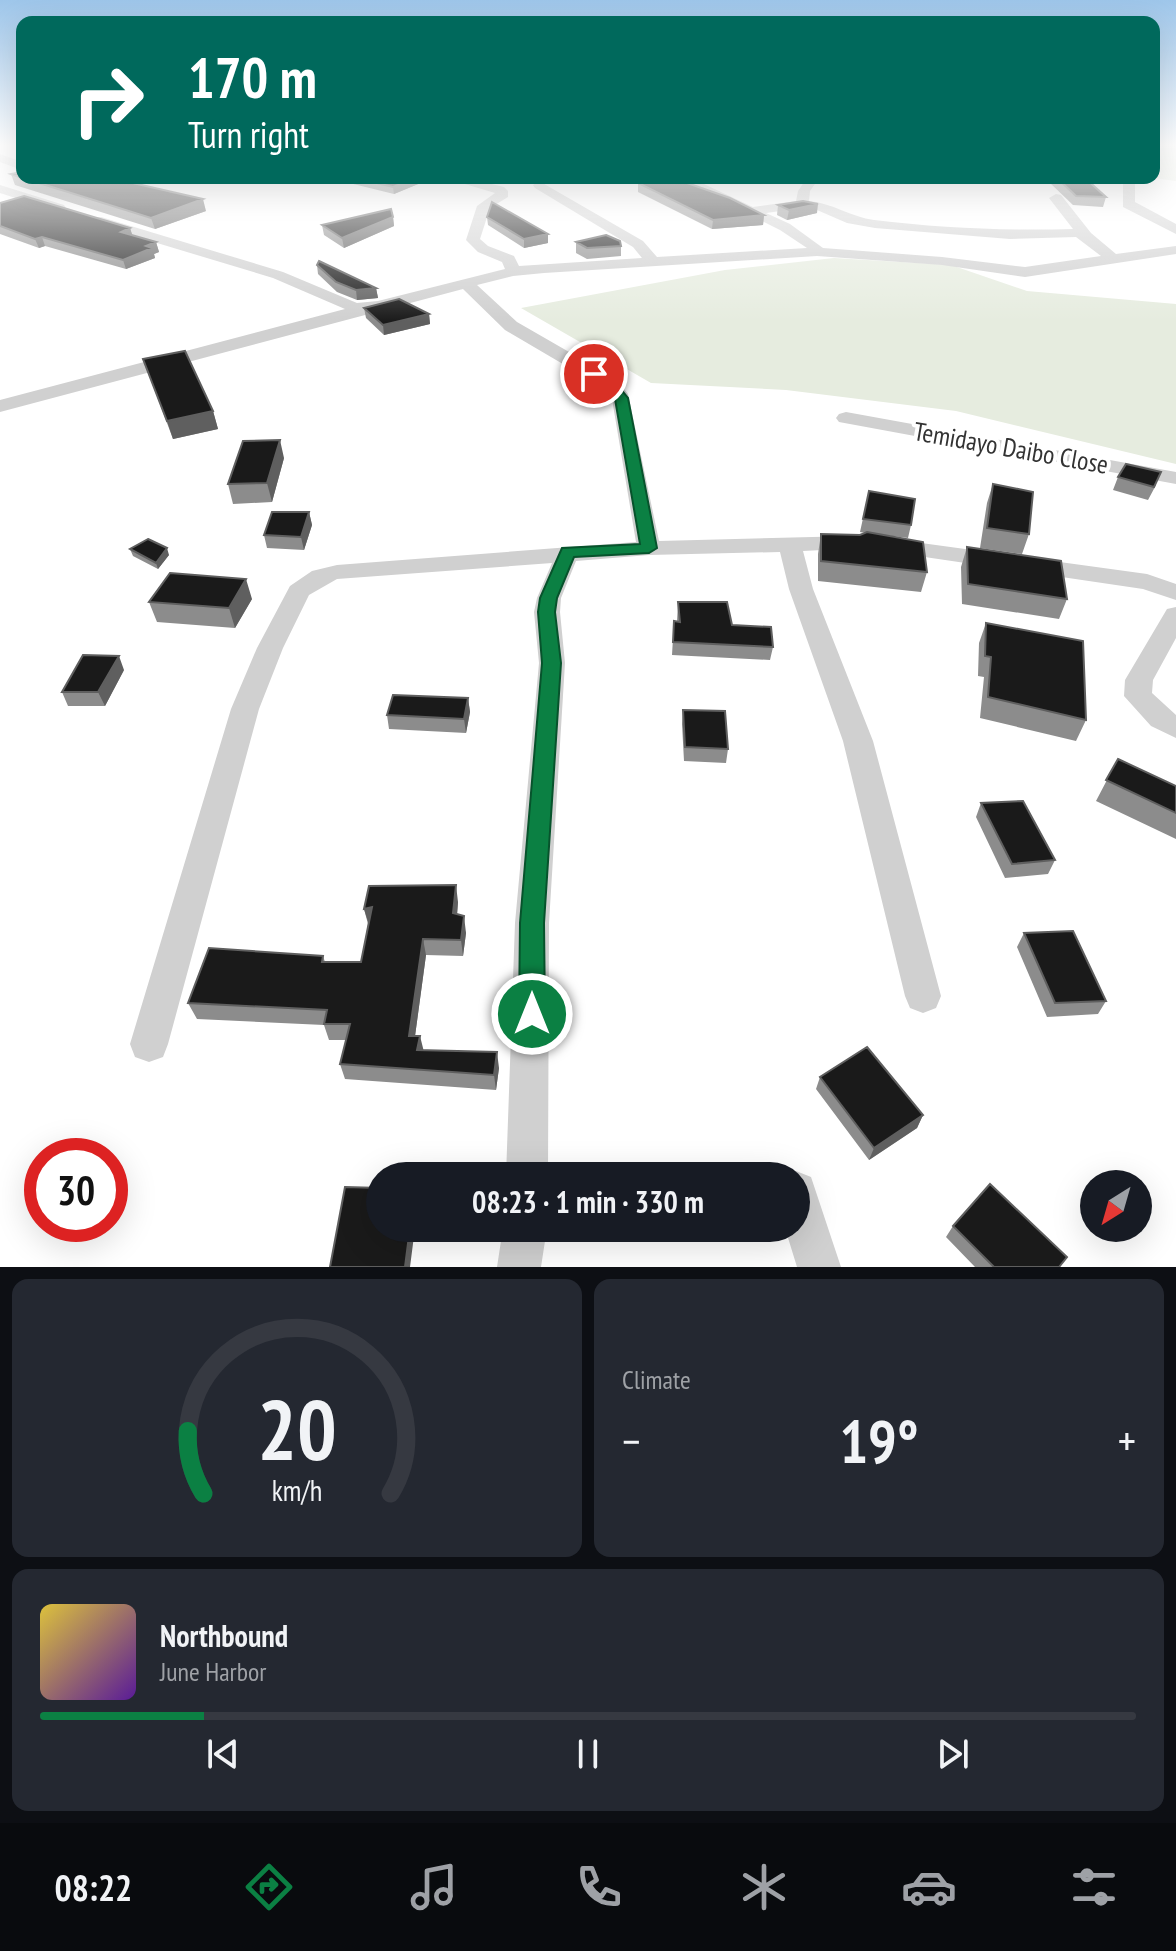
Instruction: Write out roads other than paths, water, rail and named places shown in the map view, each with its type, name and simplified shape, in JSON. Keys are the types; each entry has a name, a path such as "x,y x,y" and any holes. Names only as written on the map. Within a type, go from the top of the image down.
{"street":[{"path":"42,203 278,275 355,308 367,308"},
{"path":"489,203 484,206 473,240 483,249 509,259 513,271"},
{"path":"569,203 647,250 653,261"},
{"path":"734,203 785,227 813,244 817,252"},
{"path":"1060,203 1086,236 1113,259"},
{"path":"1128,203 1176,230"},
{"path":"751,211 802,204 827,208 852,220"},
{"path":"785,227 826,219 1010,235 1069,233 1086,236"},
{"path":"0,406 513,271 817,252 929,260 1025,272 1176,250"},
{"path":"466,283 511,326 609,383 621,398 649,548"},
{"name":"Temidayo Daibo Close","path":"846,418 1176,478"},
{"path":"149,1044 245,709 270,648 299,591 321,576 337,572 568,552 880,544 1147,582 1175,597 1139,680 1138,696 1161,719 1176,728"},
{"path":"790,546 801,589 858,741 923,996"},
{"path":"527,1162 532,923 552,663 547,612 549,598 568,552"},
{"path":"810,1238 819,1267"},
{"path":"519,1267 523,1242"}]}
